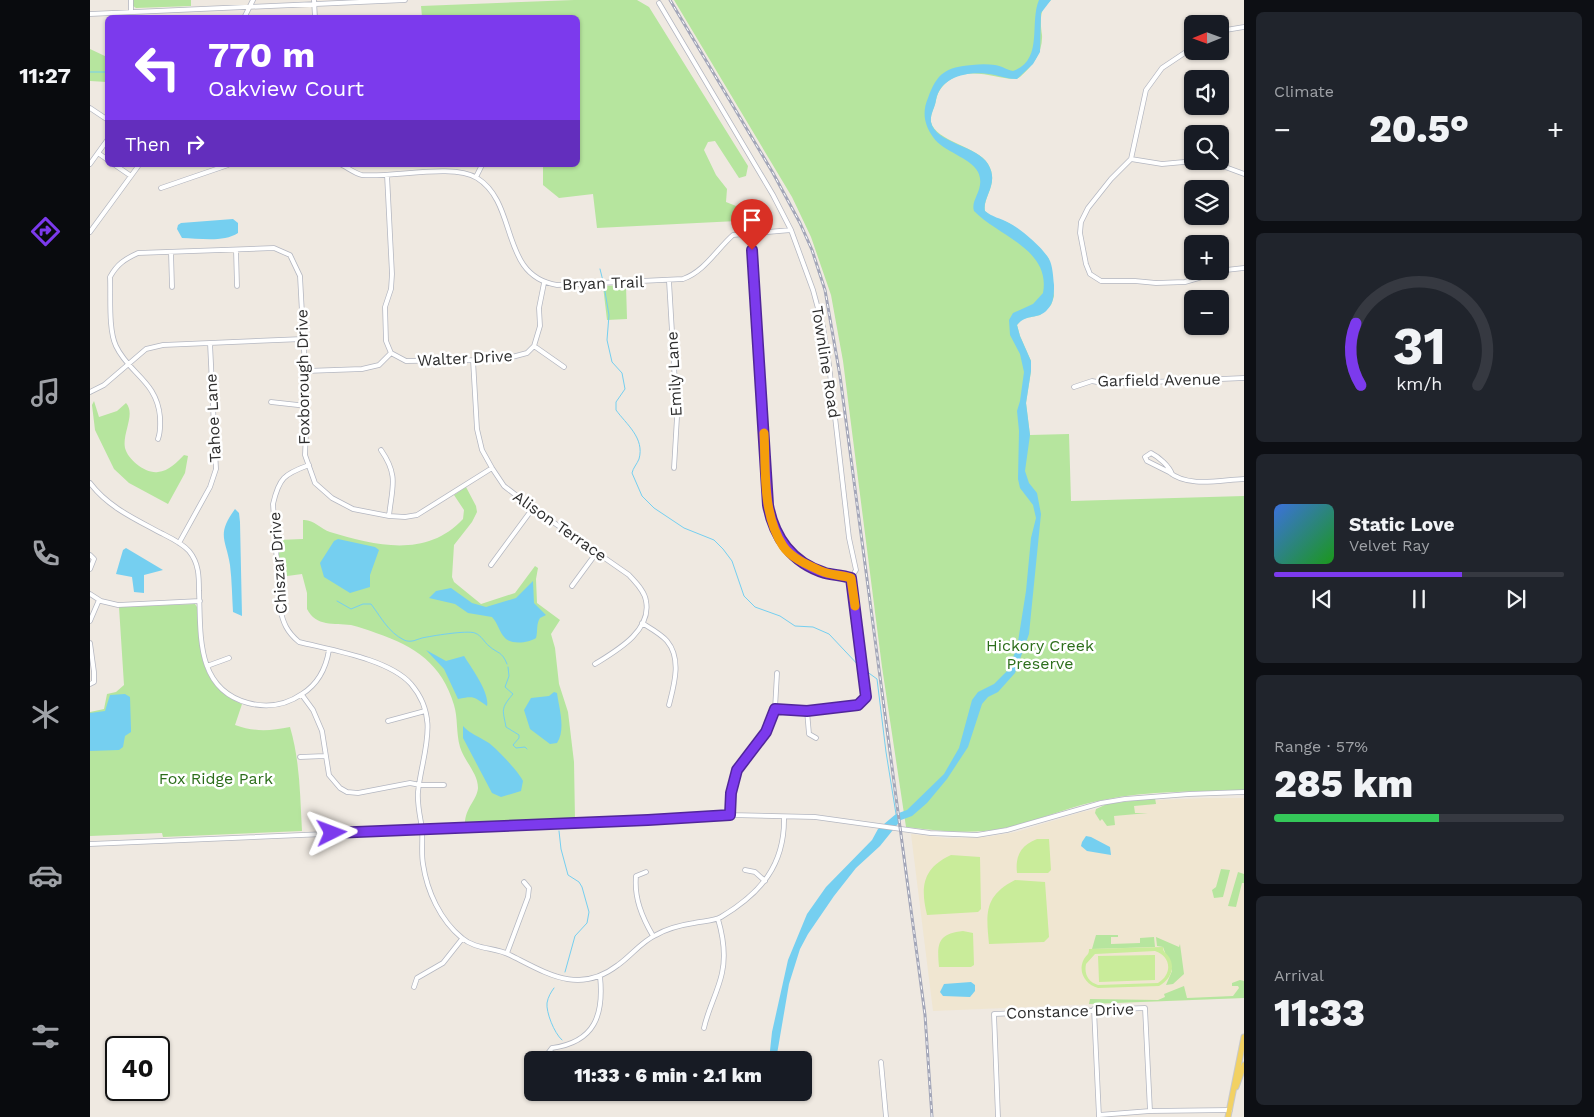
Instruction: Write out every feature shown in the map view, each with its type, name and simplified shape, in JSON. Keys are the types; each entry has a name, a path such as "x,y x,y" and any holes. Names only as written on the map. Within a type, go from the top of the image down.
{"main road":[{"path":"1228,1117 1244,1037"},
{"path":"1234,1090 1244,1065"}],"street":[{"path":"131,0 131,12"},
{"path":"246,15 253,0"},
{"path":"90,14 314,1 405,0"},
{"path":"314,1 315,15"},
{"name":"Townline Road","path":"659,2 774,194 791,230 813,290 823,327 849,538 856,570 851,578 866,697 858,705 807,711"},
{"path":"1229,30 1244,27"},
{"path":"1184,53 1162,68 1146,90 1131,159 1111,179 1088,208 1081,222 1080,234 1086,264 1090,274 1101,281 1156,283 1185,282 1226,270 1244,268"},
{"path":"90,108 105,118"},
{"path":"90,164 105,143"},
{"path":"98,153 105,158"},
{"path":"1131,159 1162,164 1184,162"},
{"path":"118,167 131,176"},
{"path":"90,232 138,167"},
{"path":"161,188 222,167"},
{"path":"346,167 360,175 443,172 460,173 476,177 481,167"},
{"path":"1229,168 1244,174"},
{"path":"306,371 362,369 379,365 392,353 386,341 384,316 384,308 391,289 392,274 387,175"},
{"name":"Bryan Trail","path":"476,177 488,188 498,202 521,264 532,276 544,283 557,285 683,279 694,275 733,235 791,230"},
{"path":"750,233 768,505 772,523 784,547 801,561 824,572 851,578"},
{"name":"Foxborough Drive","path":"129,364 116,347 112,336 110,277 114,269 122,261 138,253 274,248 290,254 300,276 307,406 305,455 316,483 332,498 353,509 405,517 417,515 492,468"},
{"path":"236,250 237,286"},
{"path":"171,252 172,287"},
{"name":"Emily Lane","path":"669,281 677,418 674,468"},
{"name":"Walter Drive","path":"392,353 406,361 474,360 512,357 526,353 534,346 540,326 539,308 544,283"},
{"path":"90,392 104,385 146,350 163,345 303,338"},
{"name":"Tahoe Lane","path":"179,543 210,487 216,469 210,344"},
{"path":"534,346 564,367"},
{"name":"Alison Terrace","path":"474,360 477,429 482,450 504,486 629,575 639,586 646,600 646,613 642,623 626,644 595,664"},
{"path":"129,364 154,393 159,406 161,431 158,439"},
{"name":"Garfield Avenue","path":"1074,387 1092,380 1107,384 1244,378"},
{"path":"271,402 307,406"},
{"path":"381,450 390,464 394,480 389,516"},
{"path":"1172,474 1170,469 1155,455 1151,453 1145,457 1147,461 1172,474 1182,479 1193,481 1244,479"},
{"name":"Chiszar Drive","path":"309,466 284,476 277,488 273,504 282,623 299,642 384,664 411,684 425,711 428,723 428,740 420,785 419,815 422,829 423,864 436,906 462,939"},
{"path":"90,483 102,498 115,508 179,543 190,552 196,562 203,654 207,666 222,688 235,698 259,706 290,701 302,695 320,677 330,650"},
{"path":"490,565 533,508"},
{"path":"572,586 597,552"},
{"path":"90,555 94,559 90,569"},
{"path":"90,594 109,604 118,605 200,601"},
{"path":"90,621 99,600"},
{"path":"642,623 666,640 672,648 676,664 675,684 669,705"},
{"path":"90,643 94,682 90,684"},
{"path":"207,666 229,658"},
{"path":"730,815 731,793 737,770 766,732 775,709 777,673"},
{"path":"302,695 322,731 329,775 336,786 347,792 358,793 410,782 420,785 444,784"},
{"path":"775,709 807,711 809,734 816,738"},
{"path":"388,721 425,711"},
{"path":"300,758 325,756"},
{"path":"90,844 730,815 815,817 956,835 986,834 1125,798 1244,792"},
{"path":"414,986 417,978 442,963 462,939 476,946 507,953 555,977 571,981 600,976 619,965 653,936 684,925 718,919 736,908 766,881 781,851 784,817"},
{"path":"745,870 755,872 766,881"},
{"path":"646,872 636,876 636,896 653,936"},
{"path":"507,953 528,897 529,888 524,882"},
{"path":"704,1028 707,1014 722,973 722,936 718,919"},
{"path":"550,1051 552,1048 579,1041 592,1027 602,1000 600,976"},
{"name":"Constance Drive","path":"998,1117 994,1014 1094,1009 1146,1008 1150,1111"},
{"path":"1094,1009 1099,1116 1150,1111 1230,1110"},
{"path":"881,1062 886,1117"}],"shaded area":[{"path":"1244,798 1244,988 1242,998 933,1011 911,834 947,838 986,837 1016,832 1082,812 1136,801"}],"green space":[{"path":"133,0 191,0 191,6 136,8 133,6"},
{"path":"574,0 637,0 649,7 748,166 746,176 739,178 715,141 708,142 704,150 716,175 727,189 726,202 741,208 737,221 597,228 593,194 559,198 543,185 543,167 580,167 580,15 422,15 421,6"},
{"name":"Hickory Creek Preserve","path":"674,0 1051,0 1042,12 1042,41 1039,53 1025,73 1014,79 974,73 962,74 952,79 938,93 931,115 931,122 934,129 940,134 976,153 988,164 991,171 992,184 986,201 985,211 991,216 1009,223 1039,247 1049,259 1054,296 1051,305 1040,315 1022,319 1017,325 1031,361 1026,403 1030,435 1069,434 1071,501 1244,496 1244,790 1138,794 1078,806 1017,825 992,830 955,832 906,827 882,667 843,361 831,295 811,237 792,197"},
{"path":"90,49 105,56 105,82 90,81"},
{"path":"626,285 627,319 607,320 603,286"},
{"path":"94,401 99,417 117,411 126,403 130,413 125,436 125,448 138,465 148,471 158,472 166,470 184,455 188,456 185,473 168,504 129,483 114,469 95,430 92,405"},
{"path":"466,487 476,506 477,512 472,522 454,545 452,577 454,582 481,604 515,593 535,566 538,568 536,579 537,603 560,620 551,634 555,648 559,684 568,712 574,762 575,820 465,824 467,813 478,788 476,777 460,747 454,705 442,678 425,658 403,644 351,625 326,623 315,619 307,609 307,593 302,574 280,577 278,540 303,539 303,520 310,521 330,532 365,541 400,545 417,544 434,539 449,531 463,519 464,510 454,495"},
{"name":"Fox Ridge Park","path":"195,604 197,607 201,651 209,676 217,687 242,704 235,725 262,730 290,727 298,765 302,831 163,837 162,833 90,836 90,712 104,709 107,694 116,692 124,685 119,607"},
{"path":"1155,798 1156,804 1134,806 1135,813 1148,813 1114,816 1115,825 1107,826 1102,819 1100,821 1095,813 1096,809 1107,804"},
{"path":"1037,839 1049,839 1051,870 1048,873 1017,873 1017,861 1020,852 1027,844"},
{"path":"951,855 980,857 981,909 978,912 927,915 924,895 926,879 934,866"},
{"path":"1221,869 1230,870 1223,897 1214,898 1212,890 1216,887"},
{"path":"1238,872 1244,874 1244,883 1242,883 1236,907 1228,906"},
{"path":"1015,880 1045,882 1049,937 1044,942 989,944 987,923 989,906 997,892"},
{"path":"954,932 973,933 974,965 971,967 939,967 938,952 940,942 943,938"},
{"path":"1096,935 1118,935 1118,937 1111,937 1111,944 1140,943 1140,938 1154,937 1155,947 1092,949"},
{"path":"1156,937 1179,947 1180,944 1184,974 1173,984 1166,985 1172,971 1163,947 1157,946"},
{"path":"1163,947 1171,961 1171,973 1159,986 1098,988 1086,981 1082,973 1082,964 1089,949","holes":["1155,951 1160,953 1167,961 1168,970 1163,979 1158,983 1098,985 1089,980 1086,974 1086,964 1095,954"]},
{"path":"1155,955 1155,980 1099,982 1098,956"},
{"path":"1240,980 1244,981 1244,998 1089,1004 1090,999 1158,1000 1165,997 1164,994 1184,986 1187,998 1233,996 1239,988 1238,986 1232,986 1232,983"}],"water":[{"path":"1039,0 1051,0 1041,13 1040,52 1033,64 1017,79 977,73 951,79 939,91 931,119 934,129 940,135 975,153 988,164 991,171 992,184 986,201 985,211 1006,221 1031,239 1046,254 1052,268 1054,292 1051,305 1044,313 1025,319 1017,325 1031,361 1026,403 1030,435 1025,471 1029,483 1037,493 1041,514 1029,634 1015,673 998,692 988,697 982,704 968,747 947,779 927,803 912,816 901,820 880,846 856,868 808,934 800,949 789,984 778,1051 770,1051 772,1032 788,960 807,914 826,887 872,840 878,829 896,814 907,810 944,774 959,748 972,700 978,692 994,684 1007,671 1017,648 1026,591 1031,538 1036,518 1033,505 1020,488 1018,479 1019,431 1017,411 1024,372 1020,354 1010,335 1009,320 1013,313 1033,304 1043,293 1043,278 1039,265 1031,254 974,211 974,202 980,184 978,172 969,162 937,142 928,127 925,113 931,89 939,77 955,67 987,64 1013,71 1023,66 1032,50 1036,9"},
{"path":"233,219 238,223 238,233 225,238 182,238 177,229 181,223"},
{"path":"235,509 239,513 240,522 242,616 233,612 230,565 224,537 226,525"},
{"path":"338,539 375,547 379,550 370,575 370,587 350,593 324,577 320,563 334,541"},
{"path":"126,548 163,570 144,575 144,593 134,592 132,577 116,574 123,550"},
{"path":"533,581 534,603 546,615 539,620 536,638 525,642 511,642 508,640 503,636 492,617 468,613 455,604 429,598 436,591 451,588 472,603 486,607 516,598"},
{"path":"426,650 446,661 464,656 483,687 487,706 473,698 458,699 444,669"},
{"path":"554,692 557,693 561,731 557,743 550,744 530,729 524,710 531,698 549,696"},
{"path":"125,694 130,697 131,732 125,736 123,747 119,750 90,751 90,713 105,711 110,695"},
{"path":"463,726 489,743 517,772 523,781 521,791 501,797 492,793 463,738"},
{"path":"1086,836 1110,847 1111,855 1087,851 1081,846"},
{"path":"971,982 975,985 975,991 970,997 943,996 940,992 944,984"}],"waterway":[{"path":"90,72 105,72"},
{"path":"600,269 603,281"},
{"path":"604,286 609,315 607,340 612,362 622,373 625,389 616,402 616,410 634,432 639,444 639,459 632,473 642,496 654,508 684,528 714,540 732,561 744,596 755,607 780,616 795,626 813,627 829,634 861,668"},
{"path":"337,601 351,609 363,604 371,604 389,629 406,641 465,632 475,633 501,655 507,664"},
{"path":"508,667 509,676 505,687 513,694 504,707 506,727 519,735 519,738 513,745 516,748 525,747 527,749"},
{"path":"866,671 877,679 896,814"},
{"path":"559,831 561,849 568,875 579,882 582,887 589,912 587,923 575,936 565,972"},
{"path":"554,988 548,999 547,1007 553,1028 562,1040"}],"railway":[{"path":"670,0 773,173 800,223 812,250 825,290 840,376 925,1015 932,1117"}],"slow traffic":[{"path":"764,433 768,505 772,523 784,547 801,561 824,572 851,578 855,606"}],"route":[{"path":"332,833 730,815 731,793 737,770 758,745 766,732 775,709 807,711 858,705 866,697 851,578 824,572 801,561 784,547 772,523 768,505 752,250"}]}
